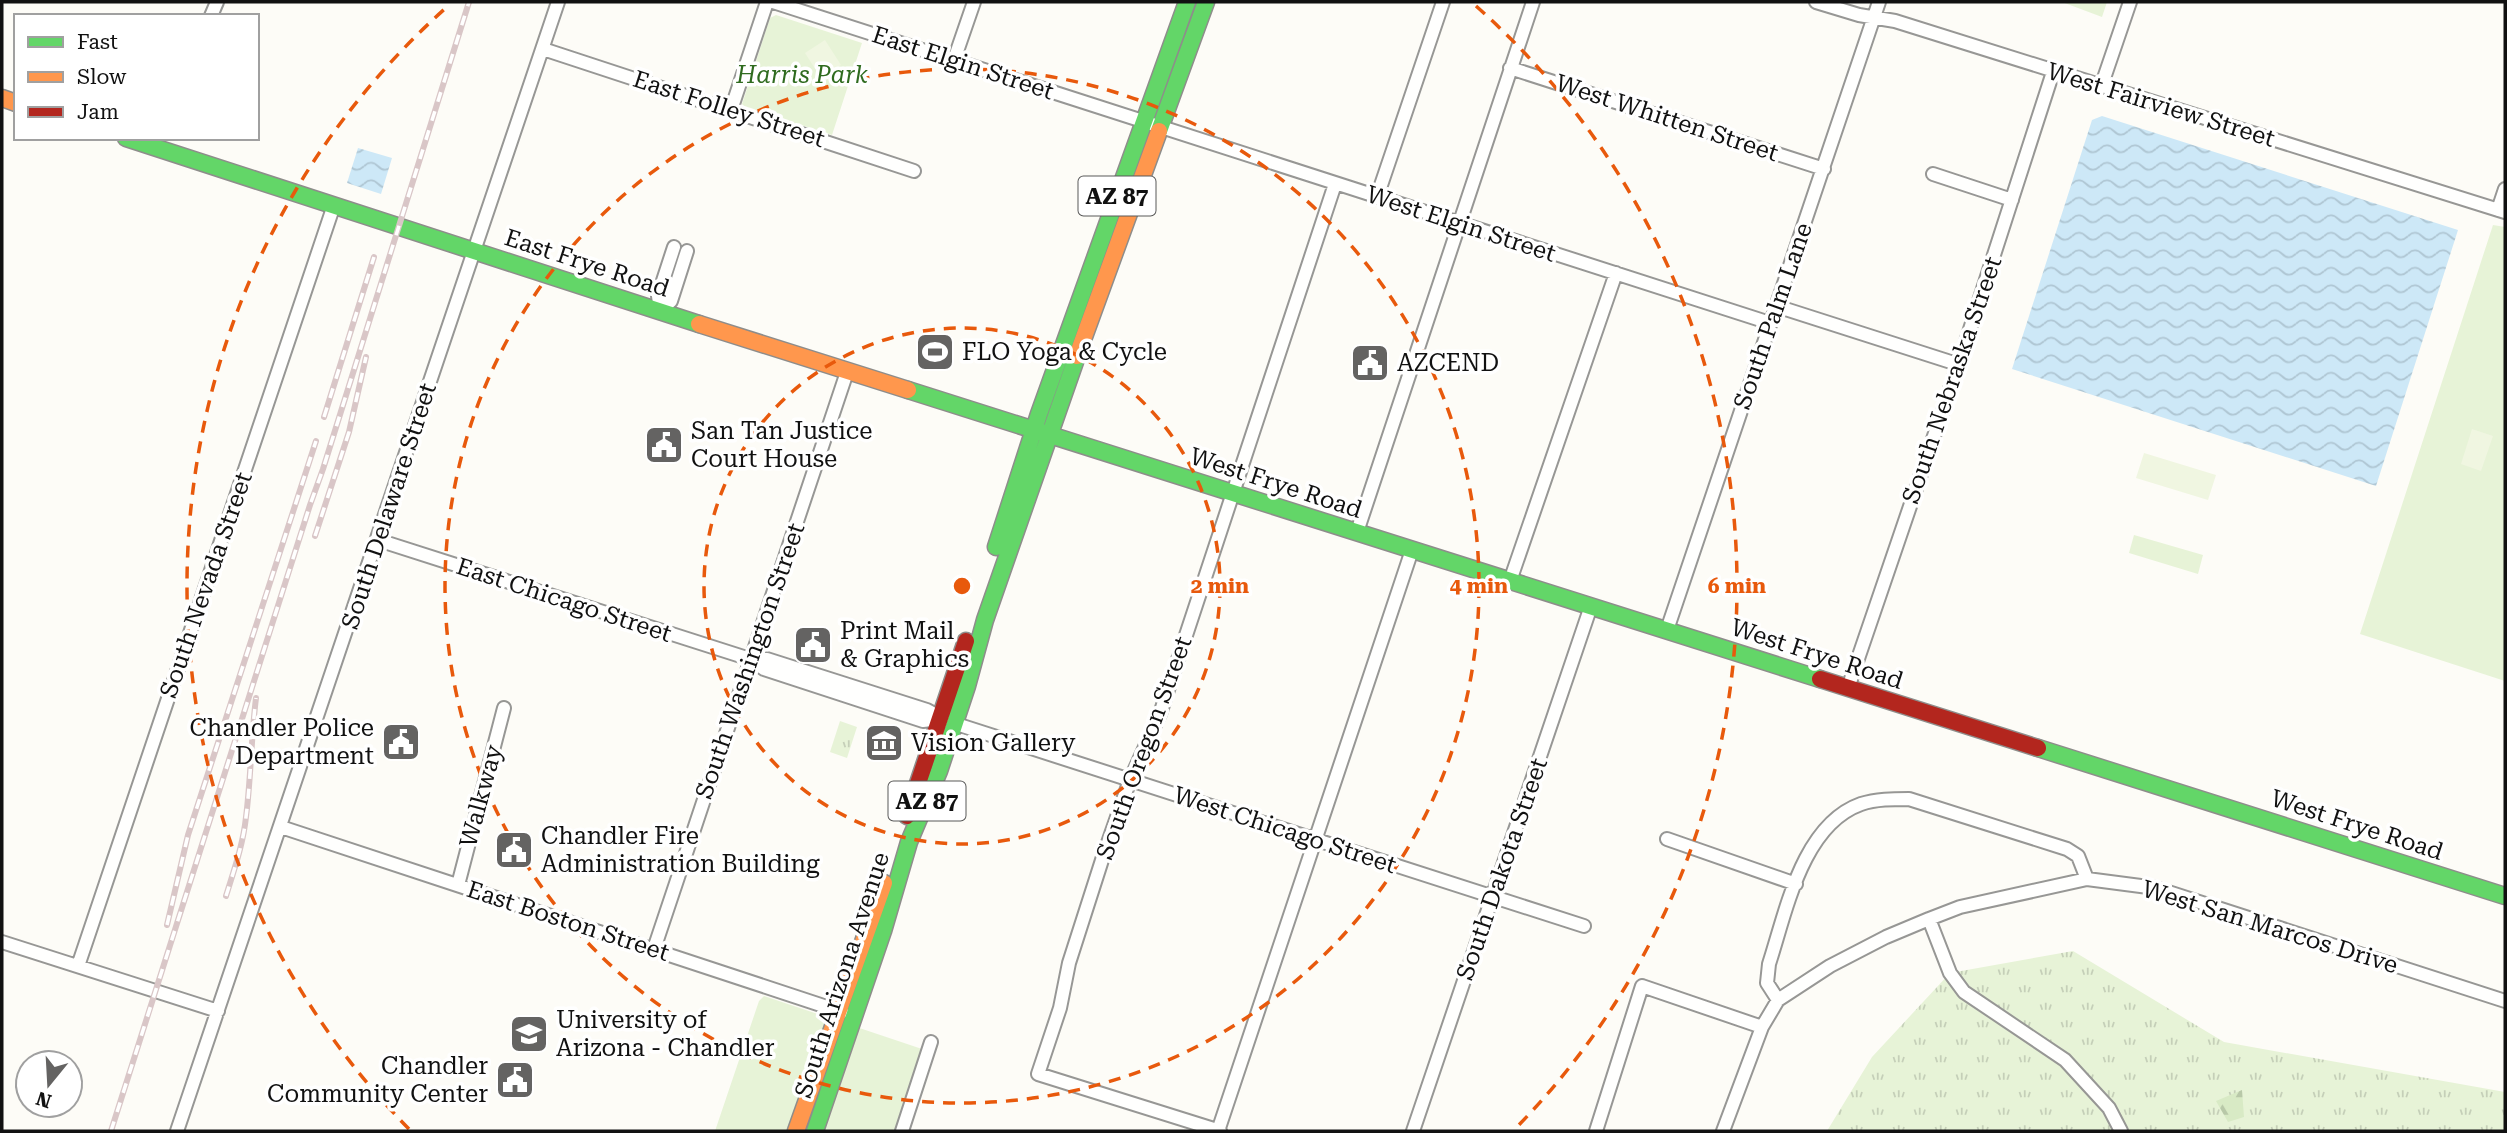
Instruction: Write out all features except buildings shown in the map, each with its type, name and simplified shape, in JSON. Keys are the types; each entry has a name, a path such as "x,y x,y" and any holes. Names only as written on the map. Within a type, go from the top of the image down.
{"street":[{"name":"South Delaware Street","path":"177,1131 558,2"},
{"path":"731,110 767,2"},
{"name":"East Elgin Street","path":"773,2 1153,125"},
{"path":"954,60 974,2"},
{"name":"South Arizona Avenue","path":"1153,125 1187,2"},
{"name":"South Arizona Avenue","path":"796,1131 838,1010 947,721 1041,433 1074,341 1153,125 1206,2"},
{"path":"1377,197 1443,2"},
{"path":"1357,532 1533,2"},
{"name":"West Fairview Street","path":"1816,2 1895,22 2502,211"},
{"name":"South Palm Lane","path":"1667,630 1879,2"},
{"path":"2101,87 2130,2"},
{"name":"East Folley Street","path":"543,48 914,171"},
{"name":"West Whitten Street","path":"1510,68 1824,169"},
{"name":"South Nebraska Street","path":"1848,688 2053,72"},
{"name":"West Elgin Street","path":"1153,125 1770,323"},
{"name":"East Frye Road","path":"138,140 168,145 334,205 1041,433"},
{"path":"1933,174 2012,200"},
{"name":"South Oregon Street","path":"1218,1131 1038,1074 1060,1008 1073,952 1130,780 1160,714 1335,184"},
{"path":"2502,211 2505,189"},
{"name":"South Nevada Street","path":"78,966 334,205"},
{"path":"660,311 658,296 681,249"},
{"path":"1510,581 1616,273"},
{"path":"1776,306 1957,365"},
{"name":"South Washington Street","path":"654,949 847,372"},
{"name":"West Frye Road","path":"1041,433 2505,896"},
{"name":"East Chicago Street","path":"378,540 750,659 767,659 927,710 947,721"},
{"path":"1218,1131 1412,550"},
{"name":"South Dakota Street","path":"1413,1131 1591,606"},
{"name":"Walkway","path":"458,885 504,708"},
{"name":"South Arizona Avenue","path":"815,1131 893,900 909,842 932,789 947,721"},
{"name":"West Chicago Street","path":"947,721 1584,926"},
{"path":"1778,1000 1768,983 1769,964 1806,857 1829,824 1860,804 1909,799 2067,849 2078,856 2087,880"},
{"name":"East Boston Street","path":"281,827 854,1016"},
{"path":"1667,839 1796,884"},
{"name":"West San Marcos Drive","path":"1723,1131 1762,1027 1778,1000 1842,961 1929,919 1960,907 2087,880 2156,888 2505,1001"},
{"path":"1929,919 1950,973 1965,992 2065,1060 2109,1108 2121,1131"},
{"path":"2,942 218,1011"},
{"path":"1596,1131 1643,986 1762,1027"},
{"path":"902,1131 931,1042"}],"green space":[{"path":"2062,2 2107,2 2102,17"},
{"name":"Harris Park","path":"776,15 862,43 832,135 742,104 770,18"},
{"path":"825,40 841,65 821,78 805,53"},
{"path":"2493,225 2505,227 2505,681 2360,634"},
{"path":"2472,429 2493,436 2481,471 2461,464"},
{"path":"2144,453 2216,475 2208,500 2136,478"},
{"path":"2134,535 2203,555 2198,574 2129,553"},
{"path":"840,721 857,727 847,758 830,752"},
{"path":"2073,951 2224,1042 2505,1092 2505,1131 1827,1131 1872,1057 1950,973"},
{"path":"764,996 922,1049 896,1131 715,1131 759,1001"},
{"path":"2242,1090 2244,1117 2228,1122 2216,1101"}],"water":[{"path":"2102,116 2458,230 2376,486 2012,369 2092,120"},
{"path":"358,148 392,158 381,194 347,183"}],"railway":[{"path":"111,1131 469,2"},
{"path":"324,417 374,257"},
{"path":"315,536 349,432 366,357"},
{"path":"167,925 188,835 316,441"},
{"path":"226,896 245,827 256,698"}],"traffic: fast":[{"path":"996,547 1039,414 1187,2"},
{"path":"1159,131 1206,2"},
{"path":"132,140 699,324"},
{"path":"815,1131 883,931 909,842 939,771 985,620 1077,356"},
{"path":"908,390 1820,679"},
{"path":"2038,748 2505,896"}],"traffic: slow":[{"path":"2,98 14,102"},
{"path":"1077,356 1159,131"},
{"path":"699,324 908,390"},
{"path":"796,1131 884,883"}],"traffic: jam":[{"path":"907,816 966,641"},
{"path":"1820,679 2038,748"}],"place":[{"name":"FLO Yoga & Cycle","path":"935,352"},
{"name":"AZCEND","path":"1370,363"},
{"name":"San Tan Justice Court House","path":"664,445"},
{"name":"Print Mail & Graphics","path":"813,645"},
{"name":"Chandler Police Department","path":"401,742"},
{"name":"Vision Gallery","path":"884,743"},
{"name":"Chandler Fire Administration Building","path":"514,850"},
{"name":"University of Arizona - Chandler","path":"529,1034"},
{"name":"Chandler Community Center","path":"515,1080"}]}
